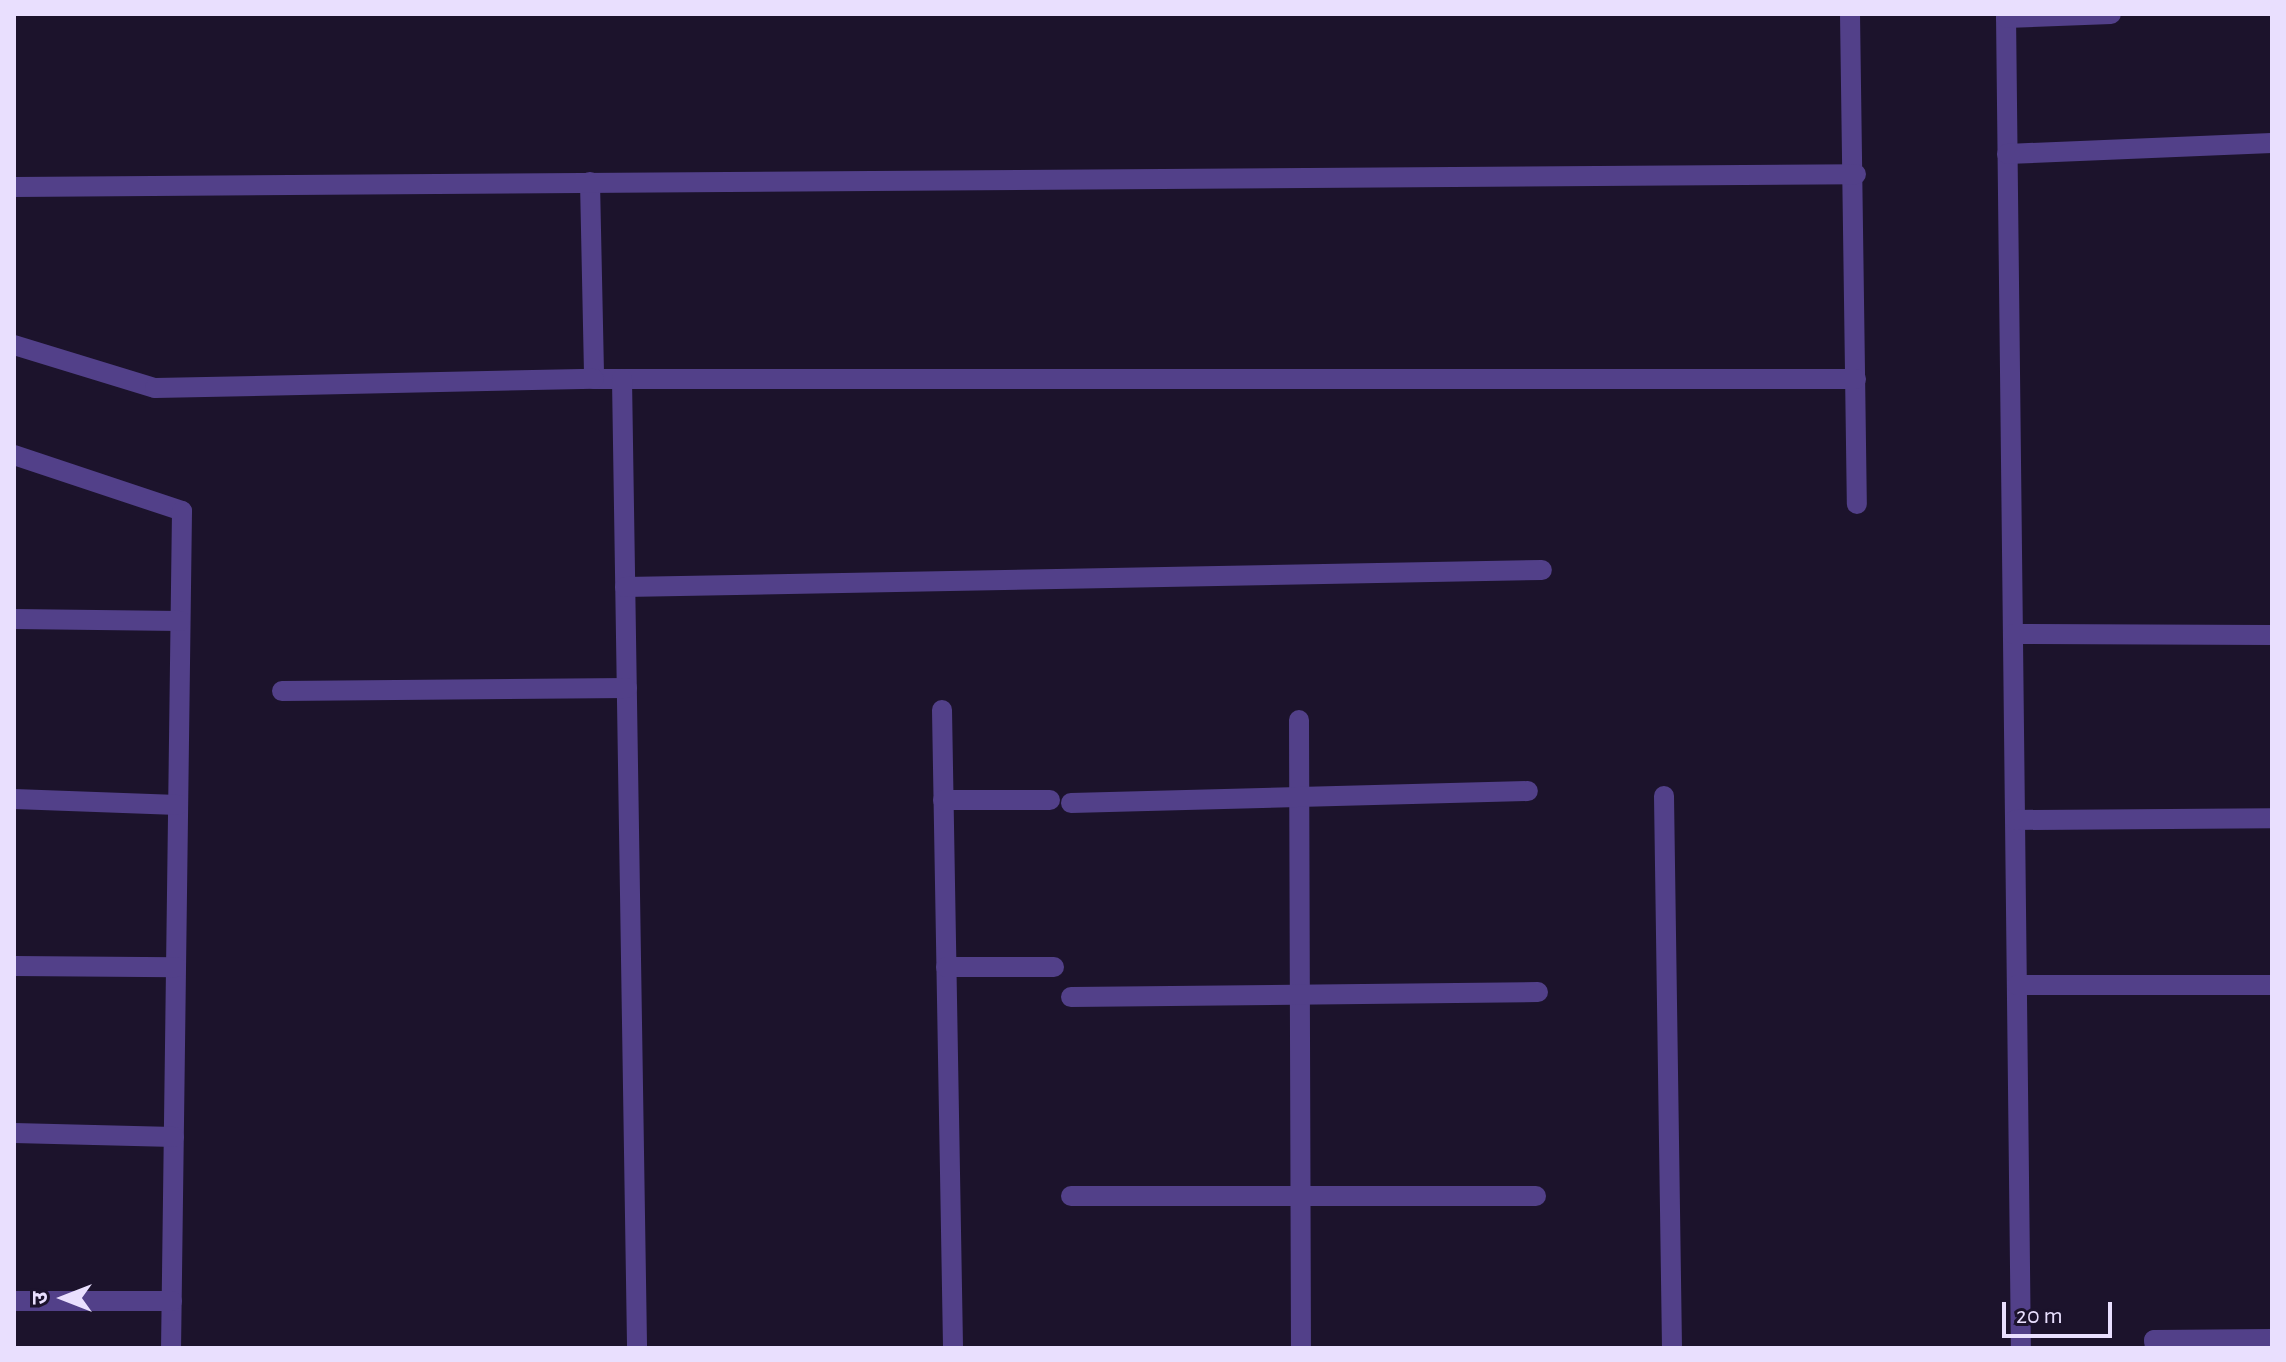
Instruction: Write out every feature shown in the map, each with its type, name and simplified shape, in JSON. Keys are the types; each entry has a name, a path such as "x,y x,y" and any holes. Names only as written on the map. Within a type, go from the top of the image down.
{"street":[{"path":"1850,14 1856,174 1857,504"},
{"path":"2021,1348 2006,16 2111,14"},
{"path":"2007,154 2272,143"},
{"path":"14,187 1856,174"},
{"path":"590,182 594,379"},
{"path":"14,345 155,388 594,379 1856,379"},
{"path":"622,379 637,1348"},
{"path":"14,455 182,511 171,1348"},
{"path":"625,587 1542,570"},
{"path":"14,619 180,621"},
{"path":"2013,634 2272,635"},
{"path":"282,691 627,688"},
{"path":"942,710 953,1348"},
{"path":"1299,720 1297,1194 1301,1348"},
{"path":"943,800 1299,798 1528,791"},
{"path":"1664,796 1672,1348"},
{"path":"14,799 178,805"},
{"path":"2015,820 2272,818"},
{"path":"14,966 176,967"},
{"path":"946,967 1054,967"},
{"path":"2017,985 2272,985"},
{"path":"1071,997 1538,992"},
{"path":"14,1133 174,1137"},
{"path":"1071,1196 1536,1196"},
{"path":"14,1301 172,1301"},
{"path":"2155,1348 2154,1340 2272,1339"}]}
